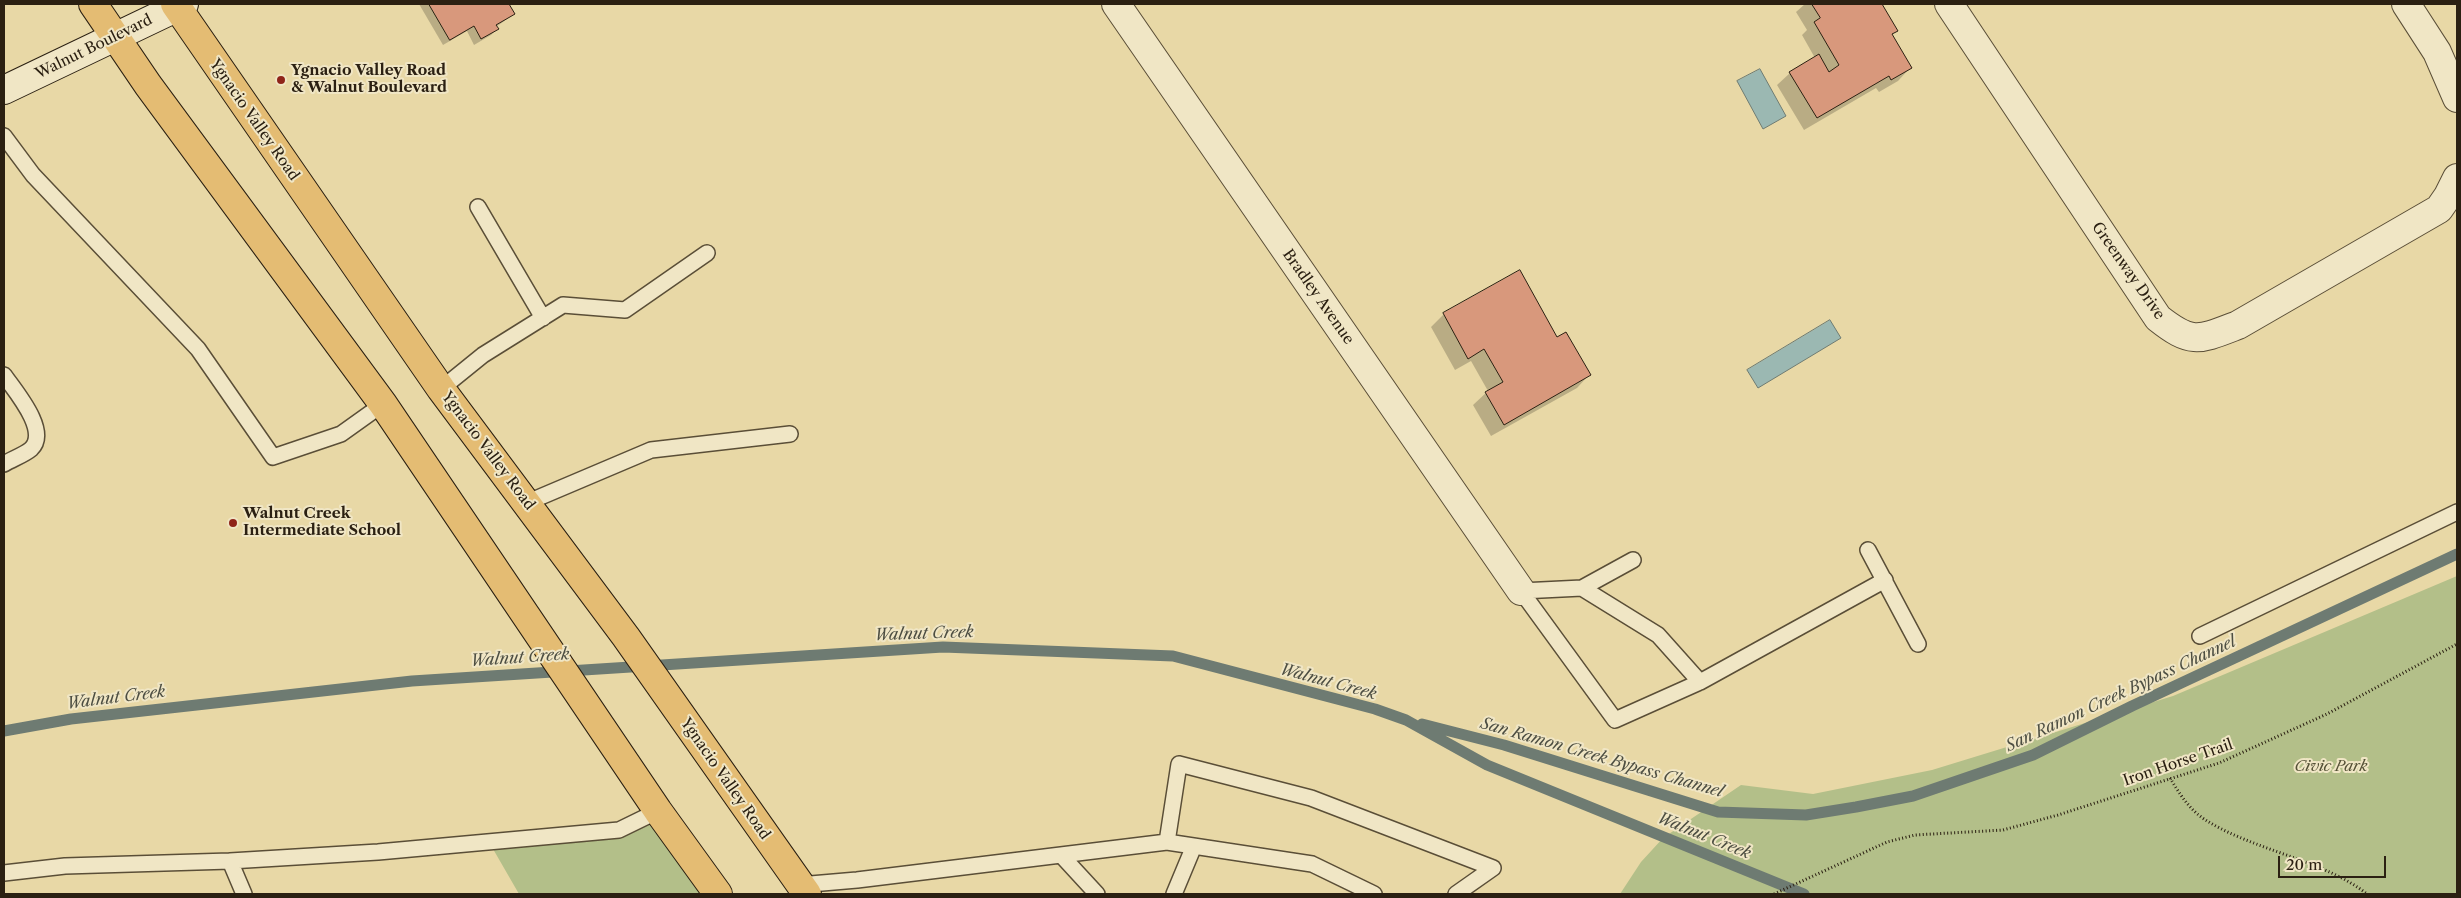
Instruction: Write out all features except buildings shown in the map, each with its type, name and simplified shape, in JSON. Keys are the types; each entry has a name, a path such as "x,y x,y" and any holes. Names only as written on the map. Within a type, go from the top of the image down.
{"highway":[{"path":"93,4 117,37 148,86 383,404 588,710 718,894"},
{"name":"Ygnacio Valley Road","path":"179,5 204,49 441,389 626,637 803,889"}],"street":[{"name":"Bradley Avenue","path":"1116,4 1521,591"},
{"name":"Greenway Drive","path":"1949,4 2158,318 2177,334 2192,338 2214,334 2238,326 2439,209 2457,178"},
{"path":"2406,4 2436,52 2457,98"},
{"name":"Walnut Boulevard","path":"4,90 117,37 179,5"}],"lane":[{"path":"4,136 33,175 198,349 273,457 341,434 383,404"},
{"path":"478,207 544,318"},
{"path":"441,389 482,355 563,305 625,310 707,253"},
{"path":"4,375 36,423 38,436 32,449 4,464"},
{"path":"526,503 651,450 790,434"},
{"path":"2200,636 2457,512"},
{"path":"1868,550 1918,644"},
{"path":"1521,591 1582,588 1633,560"},
{"path":"1521,591 1615,720 1700,682 1884,580"},
{"path":"1582,588 1658,634 1700,682"},
{"path":"1167,842 1179,764 1311,798 1493,868 1456,894"},
{"path":"4,873 65,866 230,861 378,852 619,830 658,811"},
{"path":"803,889 857,880 1167,842 1312,864 1374,894"},
{"path":"1174,894 1194,846"},
{"path":"1061,855 1097,894"},
{"path":"230,861 244,894"}],"path":[{"name":"Iron Horse Trail","path":"1774,894 1887,842 1915,834 2003,830 2058,816 2219,762 2327,714 2457,644"},
{"path":"2170,778 2184,800 2204,819 2272,851 2350,881 2366,894"}],"green space":[{"name":"Civic Park","path":"2457,576 2457,894 1620,894 1641,862 1663,838 1741,785 1813,794 1932,770 2173,696"},
{"path":"658,811 718,894 519,894 489,842 619,830"}],"water":[{"path":"1760,69 1786,116 1763,129 1737,81"},
{"path":"1830,320 1841,338 1758,388 1747,370"}],"waterway":[{"name":"San Ramon Creek Bypass Channel","path":"1422,724 1504,745 1718,812 1806,815 1856,807 1913,796 2033,755 2132,706 2457,554"},
{"name":"Walnut Creek","path":"4,731 71,719 412,681 943,647 1173,656 1375,709 1406,720 1487,765 1804,894"}],"place":[{"name":"Ygnacio Valley Road & Walnut Boulevard","path":"281,80"},
{"name":"Walnut Creek Intermediate School","path":"233,523"}]}
